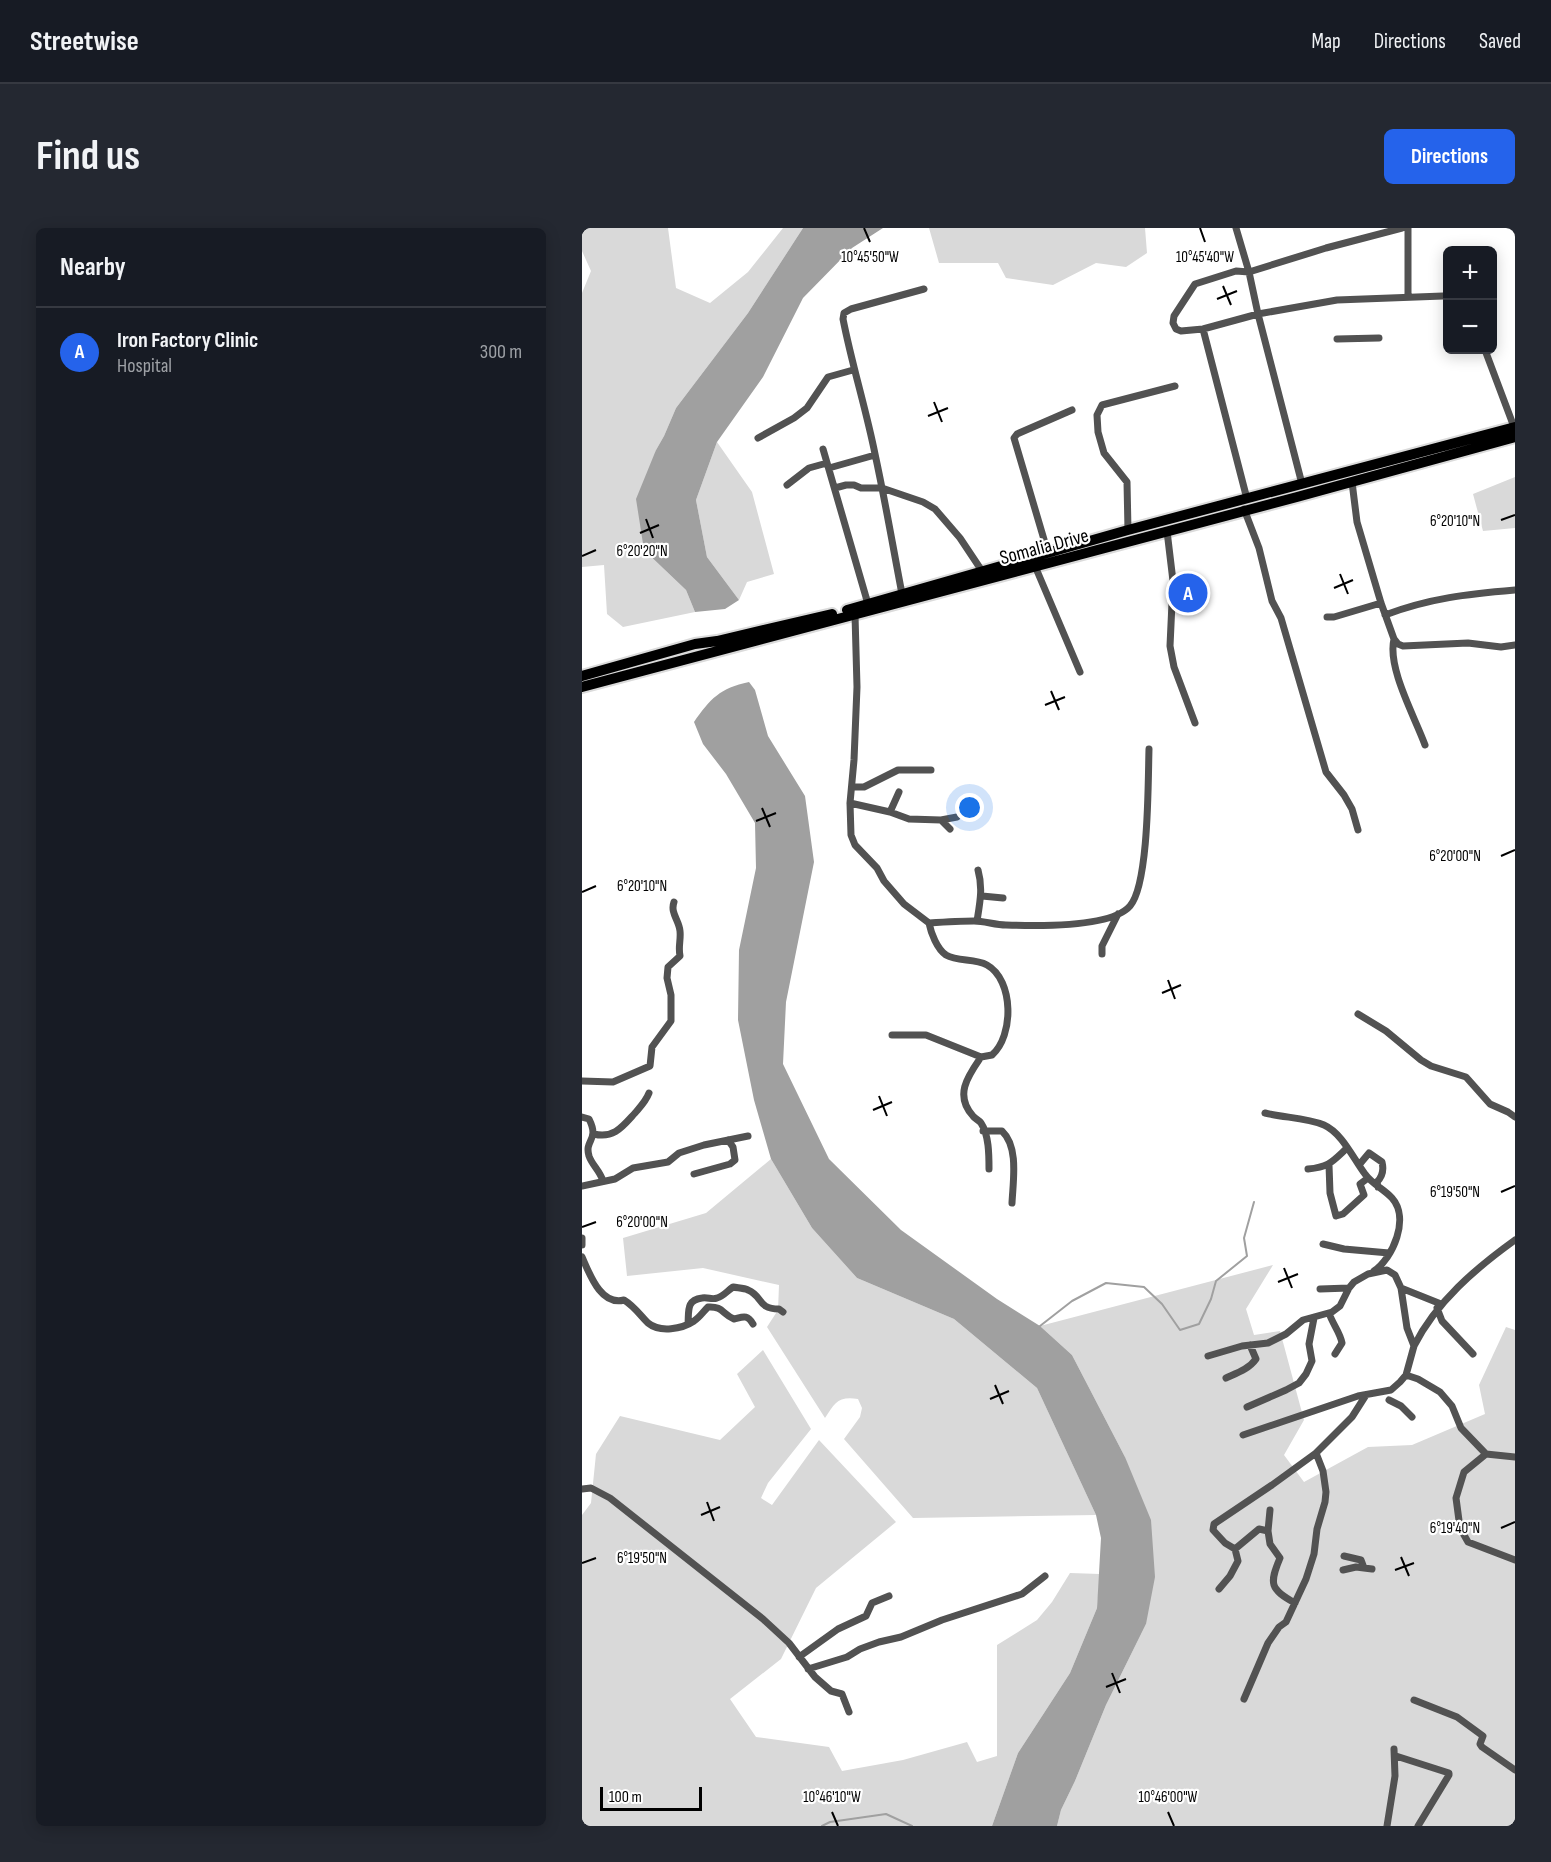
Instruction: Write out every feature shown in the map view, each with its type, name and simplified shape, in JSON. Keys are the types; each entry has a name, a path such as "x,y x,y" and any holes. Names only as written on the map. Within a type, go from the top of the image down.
{"main road":[{"name":"Somalia Drive","path":"582,687 1167,531 1302,484 1514,430"},
{"name":"Somalia Drive","path":"582,676 695,644 717,641 848,610 1128,530 1244,503 1352,482 1514,430"}],"street":[{"path":"1236,228 1302,484"},
{"path":"1402,228 1249,272 1236,271 1195,284 1174,316 1173,323 1176,329 1181,331 1337,300 1443,296"},
{"path":"1408,228 1408,297"},
{"path":"902,594 876,455 843,320 844,313 851,309 924,289"},
{"path":"1203,328 1244,503 1259,548 1272,601 1281,618 1326,772 1352,809 1358,830"},
{"path":"1337,339 1379,338"},
{"path":"1486,354 1514,430"},
{"path":"758,438 807,408 828,377 854,370"},
{"path":"1128,530 1127,482 1104,453 1096,415 1102,405 1175,386"},
{"path":"1048,553 1023,475 1014,438 1017,434 1072,410"},
{"path":"823,449 868,604"},
{"path":"787,485 800,474 828,465 876,455"},
{"path":"1352,482 1357,522 1385,615 1398,644 1403,646 1467,643 1501,648 1515,645"},
{"path":"835,488 846,485 882,488 916,499 935,509 966,545 982,571"},
{"path":"1167,531 1173,582 1170,646 1174,667 1195,723"},
{"path":"1035,566 1080,672"},
{"path":"1385,615 1417,603 1440,598 1515,590"},
{"path":"1327,616 1334,617 1381,603"},
{"path":"855,615 857,687 850,803 851,835 855,845 877,868 884,881 904,904 929,923 977,921 1004,925 1075,925 1118,914 1130,906 1140,884 1147,819 1149,749"},
{"path":"1394,639 1391,655 1396,673 1425,745"},
{"path":"852,787 864,787 898,770 932,770"},
{"path":"890,812 899,792"},
{"path":"850,803 909,819 941,820 957,817"},
{"path":"941,820 950,829"},
{"path":"977,921 982,896 978,870"},
{"path":"982,896 1002,898"},
{"path":"582,1081 613,1082 651,1066 652,1047 671,1021 668,967 680,956 677,944 681,934 672,910 674,902"},
{"path":"1102,954 1102,946 1118,914"},
{"path":"892,1035 926,1035 981,1056 992,1056 1005,1034 1008,1022 1004,990 994,970 987,964 951,957 942,951 931,932 929,923"},
{"path":"1358,1014 1386,1031 1431,1066 1466,1077 1490,1104 1515,1117"},
{"path":"981,1056 964,1083 964,1094 969,1109 981,1123 984,1131 990,1169"},
{"path":"594,1134 606,1136 619,1130 642,1107 649,1093"},
{"path":"1265,1113 1305,1119 1324,1125 1347,1148 1368,1178 1392,1197 1398,1212 1398,1231 1388,1256 1348,1288 1340,1306 1314,1318 1303,1320 1292,1317"},
{"path":"582,1117 589,1119 594,1134 588,1148 589,1155 603,1181"},
{"path":"984,1131 1002,1131 1008,1136 1013,1153 1012,1203"},
{"path":"582,1186 615,1179 633,1168 668,1162 682,1151 748,1136"},
{"path":"694,1174 730,1164 735,1160 733,1147 728,1140"},
{"path":"1308,1169 1329,1165 1347,1148"},
{"path":"1359,1165 1369,1153 1382,1162 1384,1168 1377,1182 1378,1187"},
{"path":"1329,1165 1330,1193 1336,1216 1343,1214 1364,1195 1360,1184 1368,1178"},
{"path":"582,1238 582,1245"},
{"path":"1243,1435 1366,1395 1390,1390 1406,1375 1414,1346 1429,1318 1439,1306 1492,1257 1515,1240"},
{"path":"1323,1244 1388,1256"},
{"path":"1388,1256 1401,1288 1407,1328 1414,1346"},
{"path":"582,1257 605,1298 612,1301 624,1300 656,1328 665,1330 694,1322 708,1307 723,1310 734,1319 745,1316 753,1324"},
{"path":"1368,1274 1387,1270 1395,1275"},
{"path":"688,1324 689,1304 692,1301 723,1296 733,1287 746,1289 754,1294 764,1306 783,1312"},
{"path":"1320,1289 1348,1288"},
{"path":"1401,1288 1439,1306"},
{"path":"1439,1306 1442,1321 1473,1354"},
{"path":"1329,1313 1333,1325 1339,1331 1342,1343 1335,1354"},
{"path":"1247,1407 1299,1383 1306,1374 1312,1361 1309,1344 1314,1318"},
{"path":"1208,1356 1250,1345 1268,1343 1282,1336 1303,1320"},
{"path":"1226,1378 1250,1367 1254,1362 1256,1359 1250,1345"},
{"path":"1406,1375 1440,1392 1452,1406 1461,1428 1480,1445 1486,1454"},
{"path":"1219,1589 1230,1576 1238,1561 1235,1549 1215,1534 1214,1524 1316,1453 1352,1417 1366,1395"},
{"path":"1389,1400 1401,1406 1412,1417"},
{"path":"1244,1699 1268,1643 1279,1627 1286,1622 1306,1579 1314,1554 1317,1529 1326,1492 1323,1472 1316,1453"},
{"path":"1515,1457 1486,1454 1464,1472 1456,1498 1458,1521 1468,1542 1515,1560"},
{"path":"582,1489 591,1488 610,1498 763,1619 789,1643 808,1669 831,1691 842,1694 849,1712"},
{"path":"1270,1510 1268,1531 1270,1544 1280,1558 1272,1577 1274,1587 1282,1596 1295,1603"},
{"path":"1235,1549 1259,1529 1268,1531"},
{"path":"1343,1570 1352,1567 1368,1569 1361,1560 1344,1556"},
{"path":"808,1669 847,1657 879,1642 901,1637 942,1620 1022,1594 1045,1576"},
{"path":"799,1657 838,1629 866,1617 872,1603 889,1596"},
{"path":"1414,1700 1457,1717 1483,1736 1480,1744 1482,1747 1515,1770"},
{"path":"1387,1826 1395,1776 1395,1752 1439,1768 1449,1775 1418,1826"}],"shaded area":[{"path":"582,228 668,228 676,288 710,303 748,272 783,228 803,228 748,313 676,408 656,450 644,550 686,590 695,612 623,627 607,614 604,565 582,567 582,293 591,271 582,251"},
{"path":"803,228 883,228 852,248 803,298 763,377 717,442 696,500 707,557 739,600 725,609 695,612 686,590 644,550 636,499 676,408 748,313"},
{"path":"929,228 1145,228 1147,253 1126,267 1096,263 1053,285 1006,278 998,263 939,263"},
{"path":"717,442 752,492 774,574 747,582 739,600 707,557 696,500"},
{"path":"1515,477 1515,528 1483,531 1473,494"},
{"path":"749,682 755,690 768,736 805,796 814,862 786,1002 783,1064 829,1159 901,1230 997,1299 1040,1326 1072,1355 1125,1457 1151,1520 1155,1577 1146,1624 1106,1705 1061,1810 1057,1826 992,1826 1018,1753 1070,1673 1097,1608 1101,1538 1096,1515 1037,1388 954,1319 857,1278 812,1228 771,1159 754,1100 738,1020 739,950 756,868 755,823 726,774 703,744 694,722 705,707 723,691"},
{"path":"771,1159 812,1228 857,1278 954,1319 1037,1388 1096,1515 913,1518 844,1439 860,1417 862,1408 858,1399 841,1400 825,1418 767,1327 778,1310 779,1285 703,1268 627,1276 623,1238 706,1213"},
{"path":"1273,1265 1246,1309 1254,1335 1280,1331 1304,1420 1284,1455 1304,1482 1368,1447 1412,1445 1485,1414 1479,1385 1506,1327 1515,1330 1515,1826 1057,1826 1061,1810 1106,1705 1146,1624 1125,1457 1072,1355 1040,1326"},
{"path":"763,1350 811,1429 768,1483 761,1498 772,1505 819,1440 896,1522 816,1588 781,1659 730,1699 756,1737 829,1747 842,1771 903,1760 967,1742 977,1762 997,1756 997,1645 1037,1620 1052,1602 1070,1573 1100,1574 1097,1608 1070,1673 1018,1753 992,1826 582,1826 582,1515 591,1503 596,1454 620,1416 720,1440 755,1407 737,1374"}],"waterway":[{"path":"1040,1326 1072,1301 1106,1283 1144,1287 1162,1304 1180,1330 1199,1324 1211,1299 1216,1281 1247,1256 1244,1238 1254,1202"},
{"path":"822,1826 830,1822 886,1814 912,1826"}],"place":[{"name":"Iron Factory Clinic","path":"1188,593"}]}
